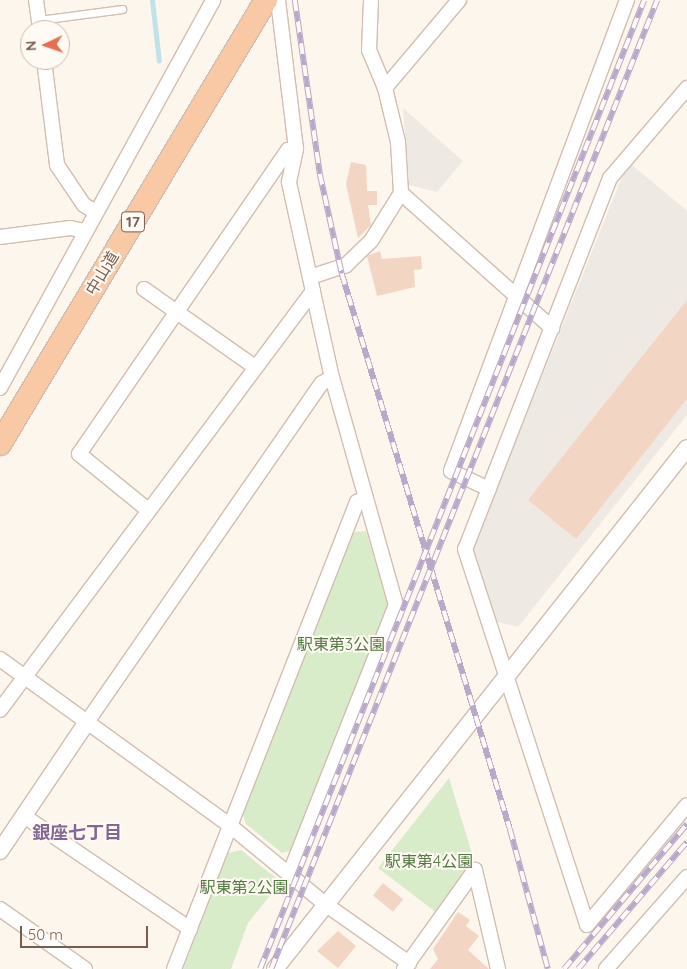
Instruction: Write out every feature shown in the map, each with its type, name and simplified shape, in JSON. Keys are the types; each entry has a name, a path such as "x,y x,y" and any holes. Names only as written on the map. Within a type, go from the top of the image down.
{"highway":[{"name":"中山道","path":"0,444 266,0"}],"street":[{"path":"36,0 39,20"},
{"path":"0,388 94,212 213,0"},
{"path":"278,0 296,148 289,182 332,378 364,499 396,605 289,875"},
{"path":"0,710 23,675 255,367 311,284 346,265 371,241 401,193 398,142 385,88 369,50 371,0"},
{"path":"385,88 459,0"},
{"path":"489,489 451,471 627,0"},
{"path":"45,70 57,164 84,205 94,212"},
{"path":"687,88 610,178 465,549 508,672 586,925 687,805"},
{"path":"148,510 79,454 178,313 288,150 296,148"},
{"path":"401,193 552,328"},
{"path":"0,237 70,228 85,231"},
{"path":"144,289 255,367"},
{"path":"0,851 322,383 332,378"},
{"path":"276,969 508,672 687,448"},
{"path":"174,969 228,824 357,502 364,499"},
{"path":"0,659 228,824 325,904 407,966 476,870 498,969"},
{"path":"24,816 190,929"},
{"path":"606,969 687,877"},
{"path":"0,909 86,969"}],"lane":[{"path":"66,20 122,9"}],"shaded area":[{"path":"403,108 463,161 437,192 409,185"},
{"path":"632,165 687,211 687,415 518,627 497,622 472,550 622,177"}],"green space":[{"name":"駅東第3公園","path":"366,531 388,606 293,850 282,853 246,824 243,815 353,532"},
{"name":"駅東第4公園","path":"449,778 474,860 437,913 378,868"},
{"name":"駅東第2公園","path":"241,850 281,882 248,923 231,969 183,969 228,853"}],"building":[{"path":"351,162 366,165 367,191 377,191 377,205 368,205 371,225 358,238 346,184"},
{"path":"380,251 382,259 421,256 422,269 414,270 415,287 377,296 367,256"},
{"path":"687,300 687,399 576,539 528,500"},
{"path":"383,883 403,899 393,912 373,895"},
{"path":"458,912 470,920 466,926 479,936 468,950 489,969 430,969 438,959 433,949"},
{"path":"338,931 356,946 338,968 317,951"}],"waterway":[{"path":"152,0 159,61"}],"railway":[{"path":"295,0 320,174 342,274 510,829 548,969"},
{"path":"260,969 644,0"},
{"path":"271,969 657,0"},
{"path":"564,969 687,824"},
{"path":"578,969 687,842"}],"district":[{"name":"銀座七丁目","path":"77,833"}]}
